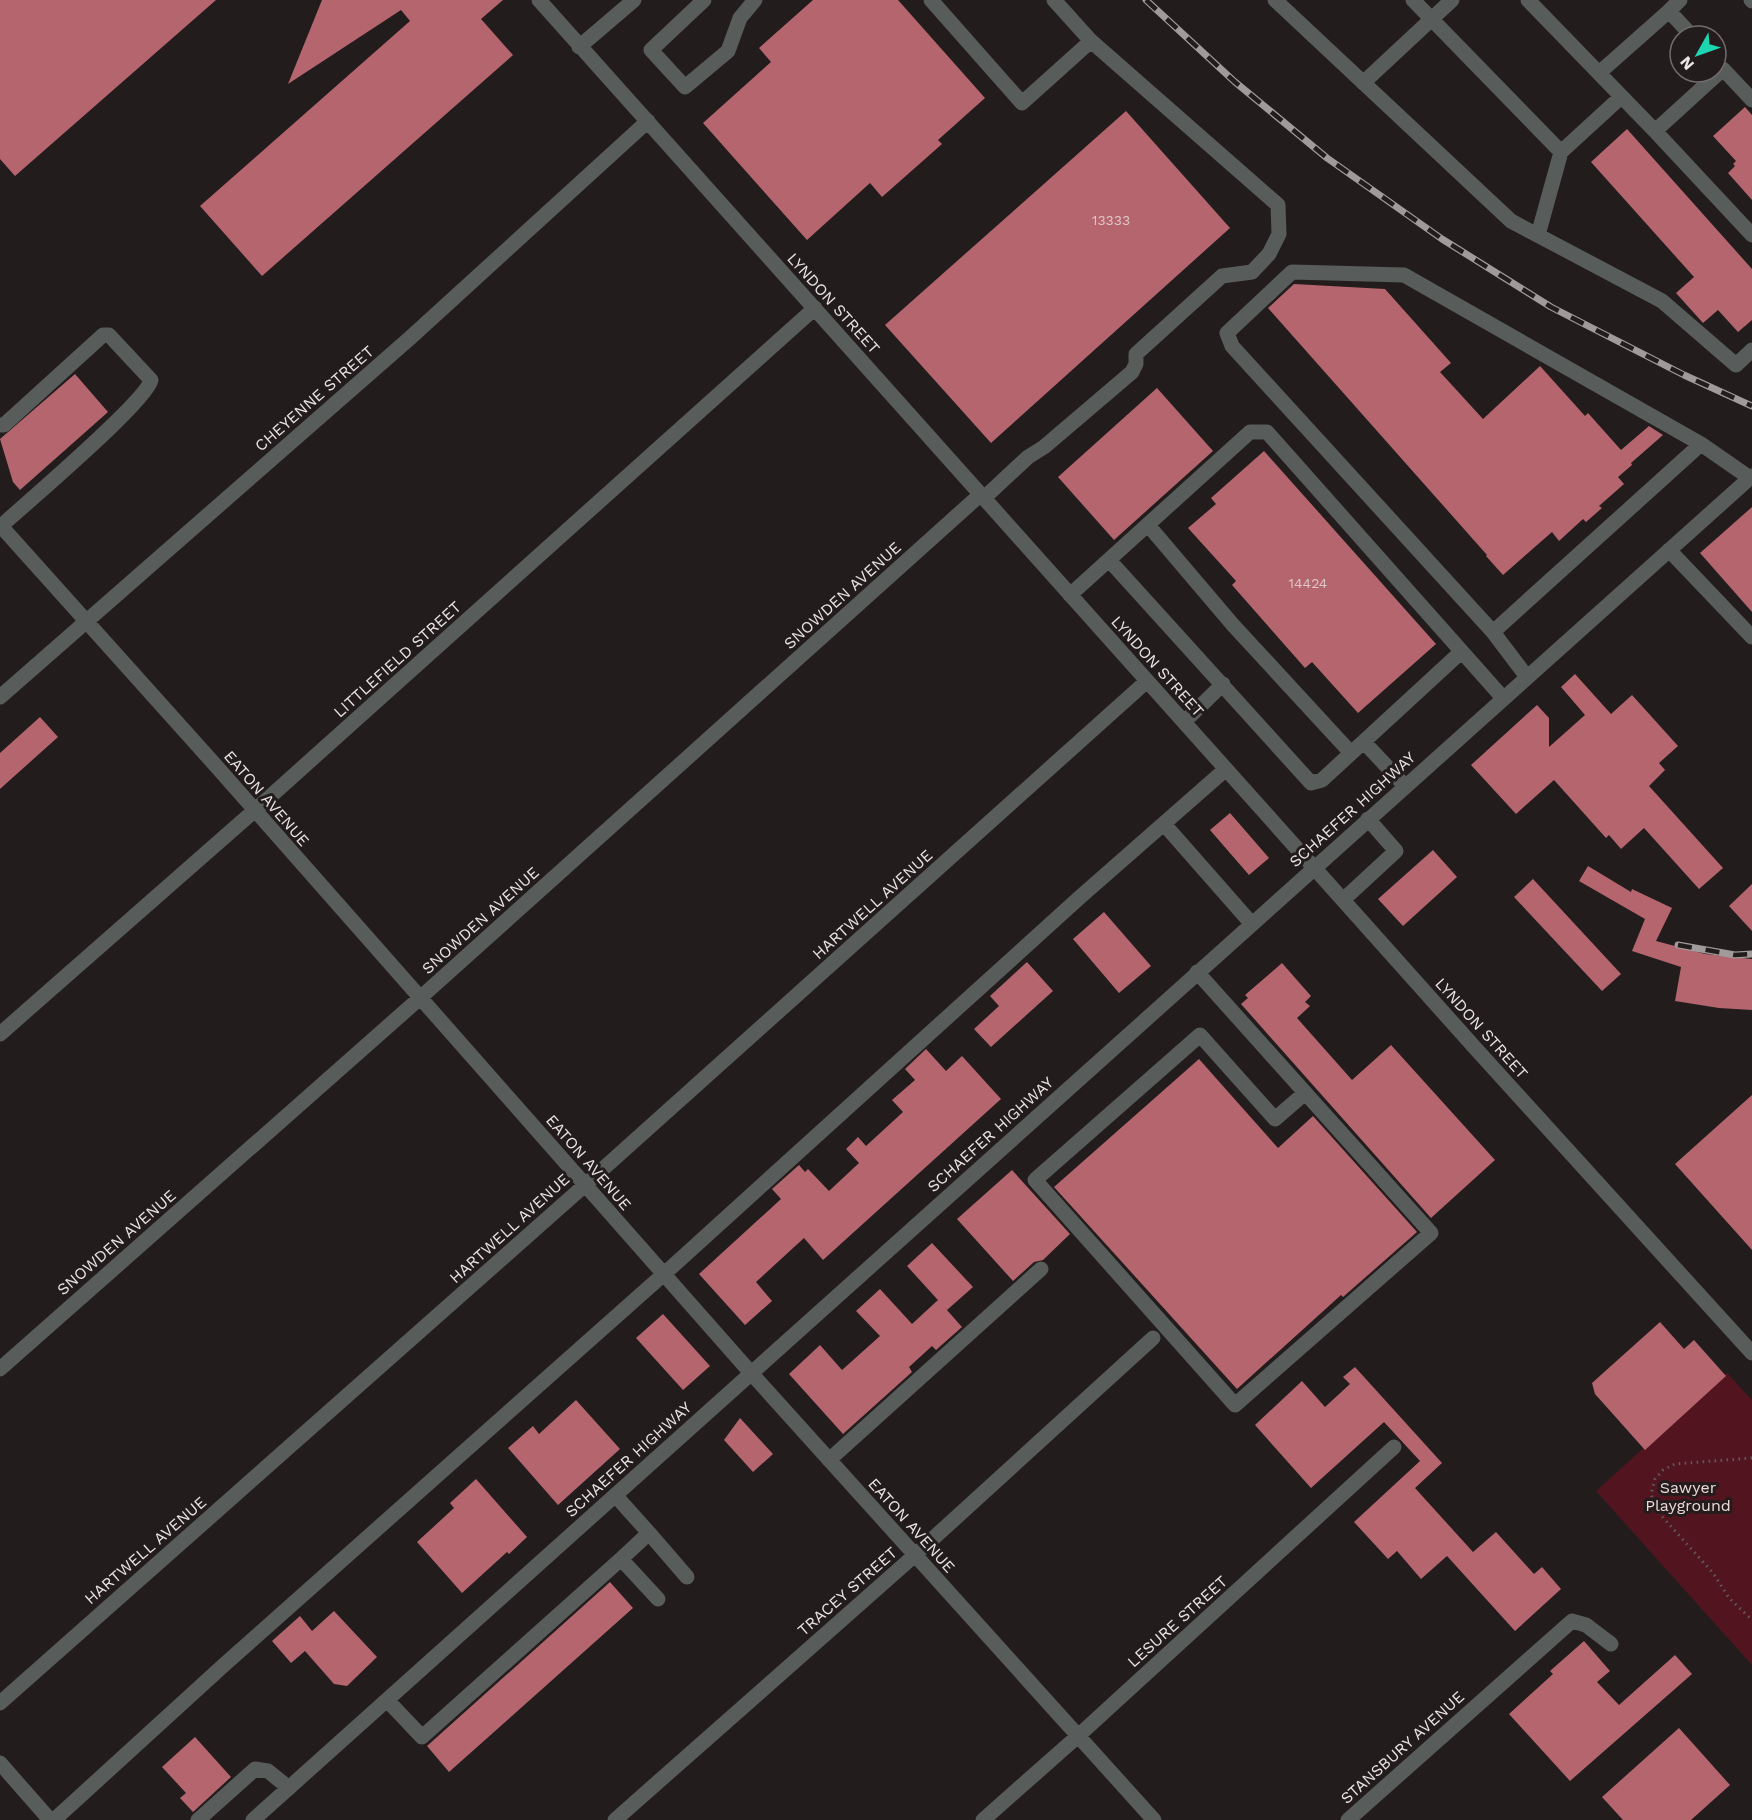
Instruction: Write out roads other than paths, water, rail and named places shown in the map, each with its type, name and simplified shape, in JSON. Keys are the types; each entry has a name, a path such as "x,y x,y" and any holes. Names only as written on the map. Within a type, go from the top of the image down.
{"street":[{"name":"LYNDON STREET","path":"539,0 1313,867 1752,1353"},
{"path":"579,47 634,0"},
{"path":"704,0 651,50 685,87 728,51 740,18 755,0"},
{"path":"931,0 1022,104 1091,41"},
{"name":"SNOWDEN AVENUE","path":"0,1369 982,496 1132,372 1136,364 1136,354 1222,276 1252,272 1269,254 1279,234 1278,205 1091,41 1054,0"},
{"path":"1275,0 1511,221 1662,301 1736,365 1752,350"},
{"path":"1413,0 1561,152"},
{"path":"1363,83 1452,0"},
{"path":"1528,0 1655,130 1752,235"},
{"path":"1599,73 1680,0"},
{"path":"1669,11 1681,24"},
{"path":"1728,75 1752,100"},
{"path":"1655,130 1701,84"},
{"path":"1538,235 1561,152 1621,97"},
{"name":"CHEYENNE STREET","path":"0,697 410,338 648,121"},
{"path":"1527,677 1493,632 1232,346 1227,333 1292,272 1404,275 1701,444 1751,477"},
{"name":"LITTLEFIELD STREET","path":"0,1034 254,811 814,308"},
{"path":"0,425 4,425 103,335 110,335 151,380 150,386 128,411 0,526"},
{"path":"1070,595 1250,432 1267,432 1503,698"},
{"path":"1493,632 1701,444"},
{"name":"SCHAEFER HIGHWAY","path":"253,1820 1313,867 1751,477"},
{"path":"1148,525 1233,625 1351,753"},
{"name":"EATON AVENUE","path":"0,526 751,1373 1155,1820"},
{"path":"1669,550 1752,637"},
{"path":"1109,560 1311,783 1322,780 1461,652"},
{"name":"HARTWELL AVENUE","path":"0,1703 585,1185 1147,681"},
{"path":"1184,722 1222,684"},
{"path":"1364,742 1405,786"},
{"path":"0,1763 52,1820 1226,769"},
{"path":"1343,900 1396,851 1368,819"},
{"path":"1164,824 1251,923"},
{"path":"1197,972 1431,1233 1235,1405 1035,1180 1200,1035 1275,1119 1305,1093"},
{"path":"829,1460 1041,1269"},
{"name":"TRACEY STREET","path":"615,1820 915,1555 1153,1338"},
{"name":"LESURE STREET","path":"983,1820 1395,1447"},
{"path":"615,1495 687,1577"},
{"path":"387,1700 422,1737 649,1533"},
{"path":"621,1559 658,1599"},
{"name":"STANSBURY AVENUE","path":"1348,1820 1572,1621 1586,1625 1611,1644"},
{"path":"198,1820 255,1769 267,1771 289,1788"}],"railway":[{"path":"1146,0 1235,82 1327,158 1442,239 1551,307 1684,375 1752,406"},
{"path":"1678,945 1735,955 1752,954"}],"park label":[{"name":"Sawyer Playground","path":"1688,1496"}]}
